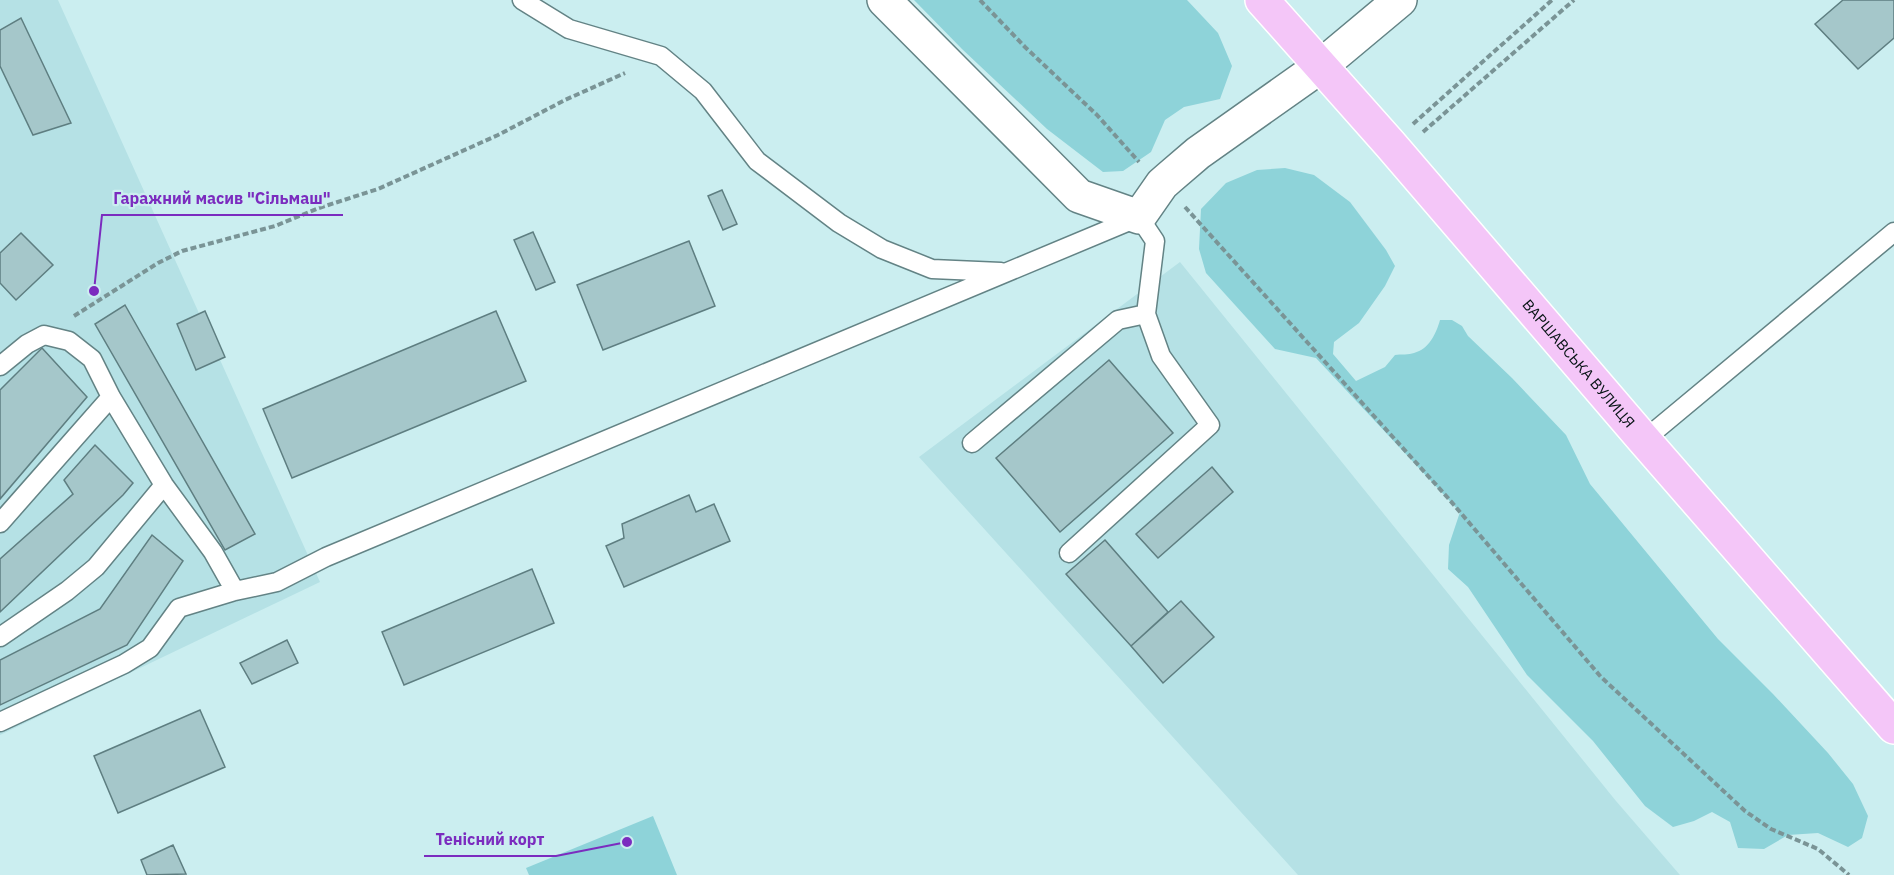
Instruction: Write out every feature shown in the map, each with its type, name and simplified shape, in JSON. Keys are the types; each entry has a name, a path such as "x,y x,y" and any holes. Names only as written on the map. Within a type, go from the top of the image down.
{"highway":[{"name":"ВАРШАВСЬКА ВУЛИЦЯ","path":"1262,0 1394,149 1894,727"}],"street":[{"path":"884,0 1079,196 1139,217 1161,184 1198,153 1321,66 1400,0"}],"lane":[{"path":"522,0 569,29 661,56 703,91 757,161 839,223 882,249 932,269 1009,273"},
{"path":"0,722 124,664 150,648 179,608 236,591 277,582 326,557 1139,217 1155,241 1146,314 1161,356 1210,425 1069,553"},
{"path":"1644,440 1894,232"},
{"path":"972,443 1118,320 1146,314"},
{"path":"0,366 27,344 44,335 69,341 92,359 111,397 164,485 213,552 236,591"},
{"path":"0,523 111,397"},
{"path":"0,637 67,591 96,567 164,485"}],"path":[{"path":"980,0 1025,47 1097,115 1138,161 1187,208 1448,498 1601,677 1745,811 1771,829 1818,849 1849,875"},
{"path":"1394,149 1552,0"},
{"path":"1394,149 1574,0"},
{"path":"44,335 158,263 182,251 275,226 319,208 378,189 498,135 565,100 661,56"}],"shaded area":[{"path":"0,0 58,0 320,582 0,735"},
{"path":"914,0 1187,0 1218,33 1232,66 1220,99 1184,107 1165,120 1151,152 1123,171 1103,172 1047,129"},
{"path":"1285,168 1314,175 1350,202 1386,250 1395,266 1385,286 1359,323 1334,342 1333,354 1356,381 1385,367 1395,355 1412,354 1424,348 1434,336 1440,320 1452,320 1462,326 1468,336 1566,435 1590,484 1718,639 1828,753 1853,784 1868,816 1862,838 1848,847 1818,833 1788,835 1764,849 1738,848 1730,822 1712,812 1694,821 1673,827 1645,806 1593,741 1527,675 1468,587 1448,569 1449,545 1460,512 1316,358 1275,349 1206,273 1199,249 1201,209 1226,183 1257,170"},
{"path":"1180,262 1616,801 1680,875 1298,875 919,457"},
{"path":"653,816 677,875 529,875 526,868"}],"building":[{"path":"1843,0 1894,0 1894,38 1858,69 1815,24"},
{"path":"21,18 71,123 33,135 0,66 0,30"},
{"path":"722,190 737,224 723,230 708,196"},
{"path":"533,232 555,282 536,290 514,240"},
{"path":"21,233 53,265 16,300 0,283 0,253"},
{"path":"689,241 715,306 603,350 577,285"},
{"path":"125,305 255,534 225,550 95,324"},
{"path":"205,311 225,357 196,370 177,324"},
{"path":"496,311 526,381 292,478 263,409"},
{"path":"42,348 87,397 0,499 0,390"},
{"path":"1109,360 1173,433 1060,532 996,458"},
{"path":"95,445 133,483 0,612 0,559 73,494 64,480"},
{"path":"1212,467 1233,492 1158,558 1136,534"},
{"path":"689,495 696,512 714,504 730,541 624,587 606,546 624,538 622,524"},
{"path":"152,535 183,561 127,645 0,705 0,660 100,609"},
{"path":"1105,540 1168,612 1131,646 1066,574"},
{"path":"532,569 554,623 404,685 382,632"},
{"path":"1181,601 1214,637 1163,683 1131,646"},
{"path":"287,640 298,663 252,684 240,663"},
{"path":"200,710 225,767 118,813 94,756"},
{"path":"173,845 186,874 147,875 141,860"}],"place":[{"name":"Гаражний масив \"Сільмаш\"","path":"94,291"},
{"name":"Тенісний корт","path":"627,842"}]}
